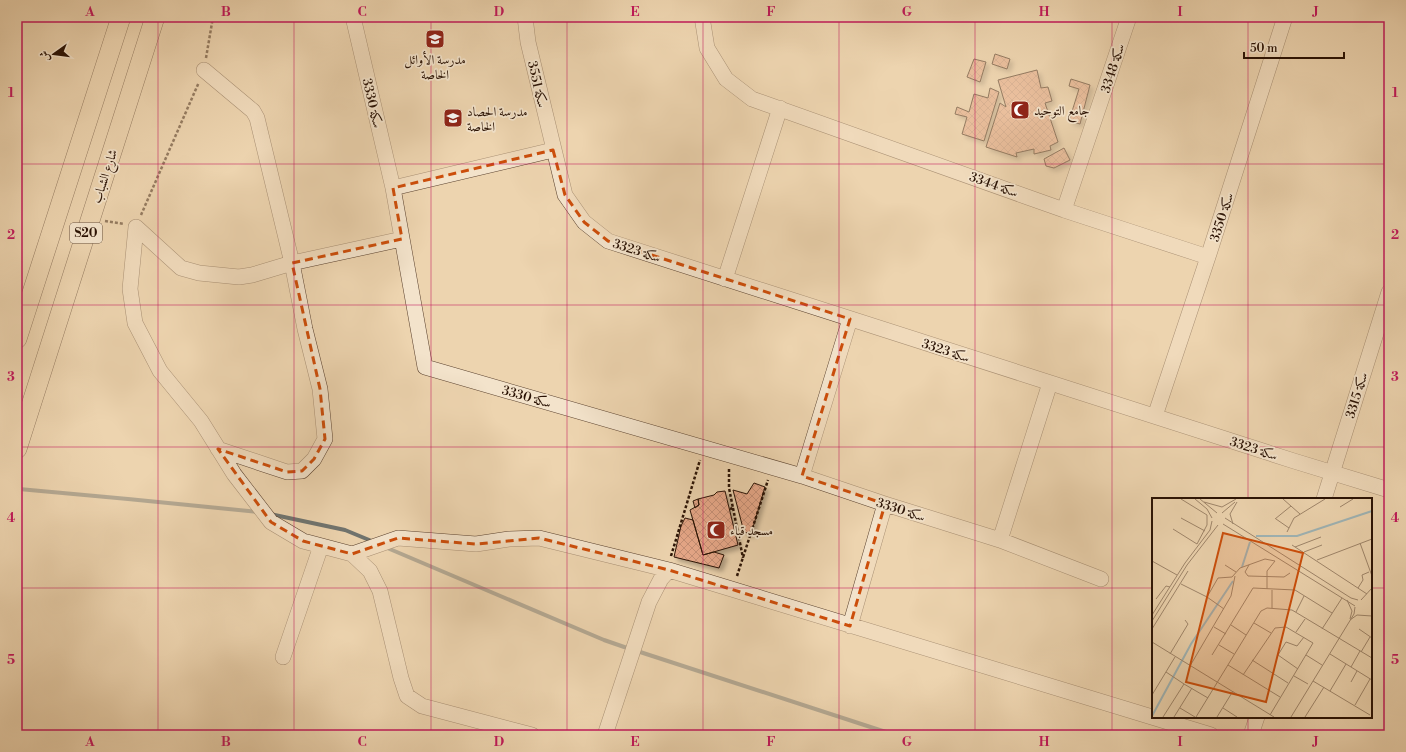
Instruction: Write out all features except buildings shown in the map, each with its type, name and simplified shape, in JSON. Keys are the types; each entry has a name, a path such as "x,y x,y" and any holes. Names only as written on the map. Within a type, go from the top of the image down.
{"main road":[{"name":"S20","path":"17,339 121,17"},
{"name":"شارع الشباب","path":"17,449 155,17"}],"street":[{"name":"سكة 3330","path":"353,17 393,188 426,367 802,476 1000,540 1101,579"},
{"name":"سكة 3551","path":"525,17 528,42 553,150"},
{"name":"سكة 3344","path":"702,17 707,48 726,78 752,99 1064,210 1208,257"},
{"name":"سكة 3348","path":"1064,210 1129,17"},
{"name":"سكة 3350","path":"1155,416 1285,17"},
{"path":"204,70 253,111 257,118 292,263 305,329 320,390 325,439 314,459 302,471 287,472 218,449"},
{"path":"725,279 780,108"},
{"path":"393,188 553,150"},
{"name":"سكة 3323","path":"553,150 565,195 584,222 608,241 1389,490"},
{"path":"136,227 180,268 199,273 239,277 252,275 292,263 402,239"},
{"path":"136,227 130,289 135,323 160,372 201,421 234,474 271,522 303,541 352,554 370,571 380,591 401,678 407,696 422,706 532,735"},
{"name":"سكة 3315","path":"1324,498 1385,316 1389,292"},
{"path":"802,476 850,319"},
{"path":"1000,540 1050,383"},
{"path":"850,626 885,504"},
{"path":"352,554 398,538 476,544 509,539 539,538 670,570 1152,717"},
{"path":"283,657 321,546"},
{"path":"605,735 649,602 660,579 670,570"},
{"path":"1155,718 1211,735"},
{"path":"1251,735 1257,718"}],"path":[{"path":"91,218 136,227 204,70 213,17"},
{"path":"670,570 674,547 704,448"},
{"path":"729,455 729,488 744,559"},
{"path":"732,590 744,559 772,467"}],"highlighted area":[{"path":"553,150 565,195 584,222 608,241 850,319 802,476 885,504 850,626 669,570 539,538 476,544 398,538 352,554 303,541 271,522 218,449 287,472 302,471 314,459 325,439 320,389 292,263 402,239 393,188"}],"waterway":[{"path":"19,489 258,512"},
{"path":"270,514 345,530 374,542"},
{"path":"385,547 604,640 630,649"},
{"path":"637,651 895,735"}],"place":[{"name":"مدرسة الأوائل الخاصة","path":"435,39"},
{"name":"جامع التوحيد","path":"1020,110"},
{"name":"مدرسة الحصاد الخاصة","path":"453,118"},
{"name":"مسجد قباء","path":"716,530"}]}
